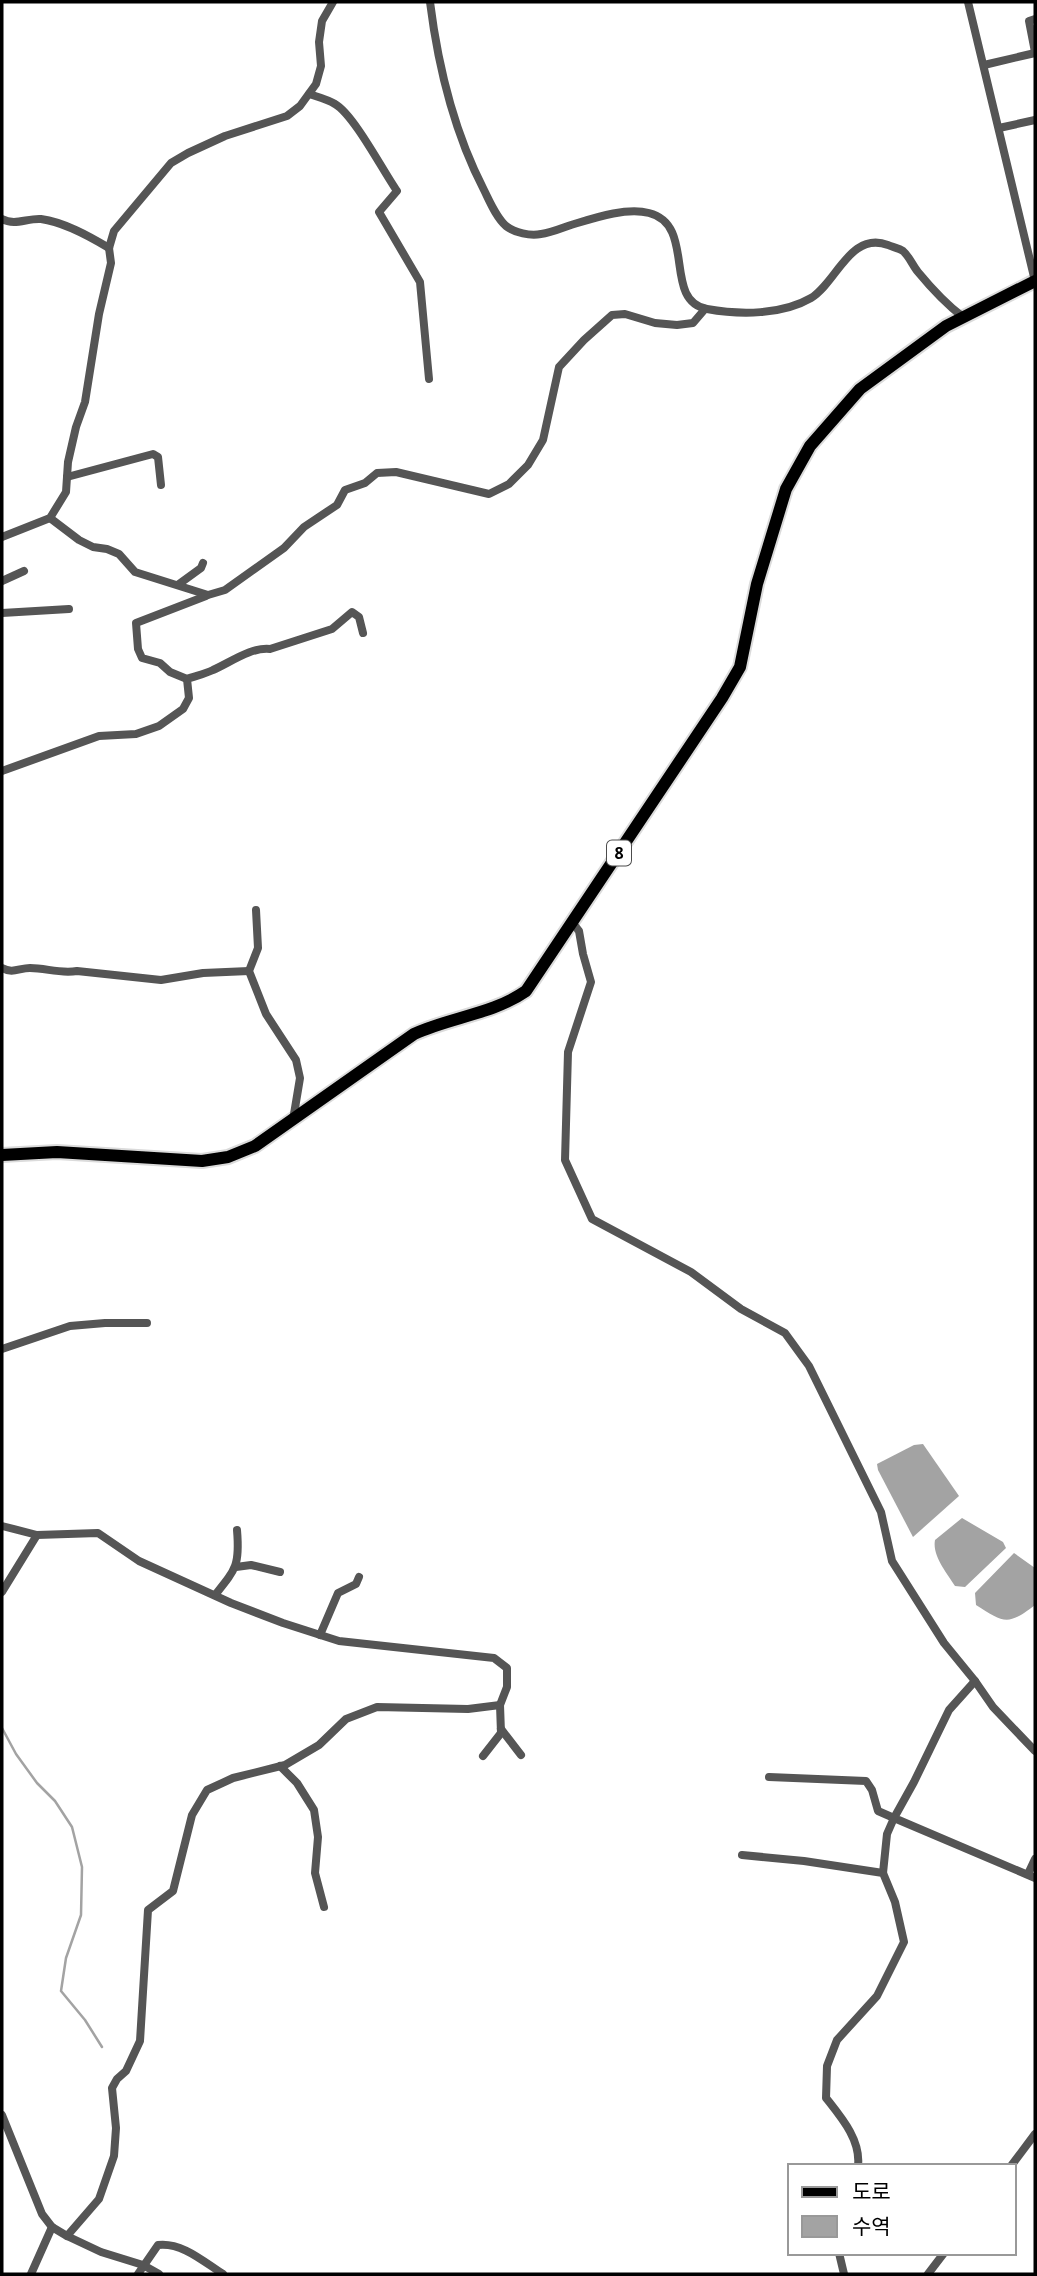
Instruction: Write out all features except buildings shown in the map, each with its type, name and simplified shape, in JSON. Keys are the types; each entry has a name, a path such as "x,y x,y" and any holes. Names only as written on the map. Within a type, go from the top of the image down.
{"main road":[{"name":"8","path":"4,1157 57,1152 202,1161 228,1157 255,1146 415,1034 436,1024 511,1002 526,992 715,709 740,667 757,584 786,489 810,446 860,389 946,326 1035,281"}],"street":[{"path":"2,537 50,518 66,492 76,427 85,402 99,314 111,263 109,248 114,231 171,163 225,136 288,116 300,106 316,84 321,66 318,42 322,21 333,2"},
{"path":"430,2 446,85 460,134 481,185 507,226 523,234 542,234 635,210 652,213 664,222 676,238 682,282 690,300 705,309 772,311 796,305 813,296 830,281 850,253 863,245 880,242 902,250 945,304 963,317"},
{"path":"968,2 1035,281"},
{"path":"984,65 1035,52 1029,21 1035,19"},
{"path":"309,94 338,105 372,149 382,170 397,191 379,212 420,282 429,379"},
{"path":"999,128 1035,120"},
{"path":"2,219 5,222 22,222 39,219 88,235 109,248"},
{"path":"363,634 359,617 352,612 332,629 233,659 212,671 187,679 170,672 160,663 142,658 138,649 136,623 225,590 284,548 304,527 337,505 345,490 365,483 377,473 396,472 489,494 500,490 528,465 543,440 559,367 612,315 625,314 677,326 693,323 705,309"},
{"path":"67,477 153,454 158,457 161,485"},
{"path":"50,518 79,540 119,554 135,572 208,595"},
{"path":"179,584 201,568 203,563"},
{"path":"2,581 24,570"},
{"path":"2,614 69,609"},
{"path":"2,771 99,736 136,734 159,726 183,709 189,698 187,679"},
{"path":"256,910 258,948 249,971 266,1014 296,1060 300,1077 293,1120"},
{"path":"572,922 579,931 591,982 568,1052 565,1160 592,1219 691,1272 741,1309 785,1333 809,1366 881,1512 892,1561 944,1643 993,1707 1035,1751"},
{"path":"2,968 10,972 29,968 161,980 203,973 249,971"},
{"path":"2,1349 70,1326 106,1322 148,1323"},
{"path":"2,1526 37,1535 98,1533 139,1561 215,1595 283,1623 340,1641 494,1657 507,1668 507,1687 500,1705 501,1733 483,1756"},
{"path":"215,1595 236,1570 239,1550 237,1530"},
{"path":"2,1592 37,1535"},
{"path":"236,1566 251,1565 280,1572"},
{"path":"320,1635 338,1593 355,1584 359,1577"},
{"path":"858,2164 859,2157 847,2124 826,2098 827,2066 837,2040 877,1996 904,1942 895,1902 883,1873 887,1835 948,1710 975,1681"},
{"path":"67,2236 99,2199 114,2156 116,2128 113,2088 132,2061 141,2041 148,1910 173,1891 192,1815 207,1790 233,1779 280,1766 318,1745 346,1720 377,1707 468,1709 500,1705"},
{"path":"501,1729 521,1755"},
{"path":"280,1766 297,1783 314,1810 318,1837 315,1873 324,1908"},
{"path":"769,1777 866,1781 872,1790 878,1811 1032,1876 1035,1859"},
{"path":"742,1855 883,1873"},
{"path":"2,2117 38,2203 52,2228 101,2252 143,2265 159,2274"},
{"path":"1012,2164 1035,2134"},
{"path":"31,2274 52,2228"},
{"path":"138,2274 158,2245 169,2244 185,2250 223,2274"},
{"path":"839,2255 844,2274"},
{"path":"928,2274 942,2255"}],"water":[{"path":"923,1444 959,1496 913,1537 877,1464 914,1445"},
{"path":"962,1518 1003,1542 1006,1548 965,1587 955,1586 941,1564 935,1546 935,1540"},
{"path":"1014,1553 1035,1568 1035,1605 1006,1620 993,1616 976,1605 975,1593"}],"waterway":[{"path":"2,1728 16,1754 37,1783 55,1801 72,1827 82,1867 81,1915 66,1958 61,1991 85,2020 102,2047"}]}
